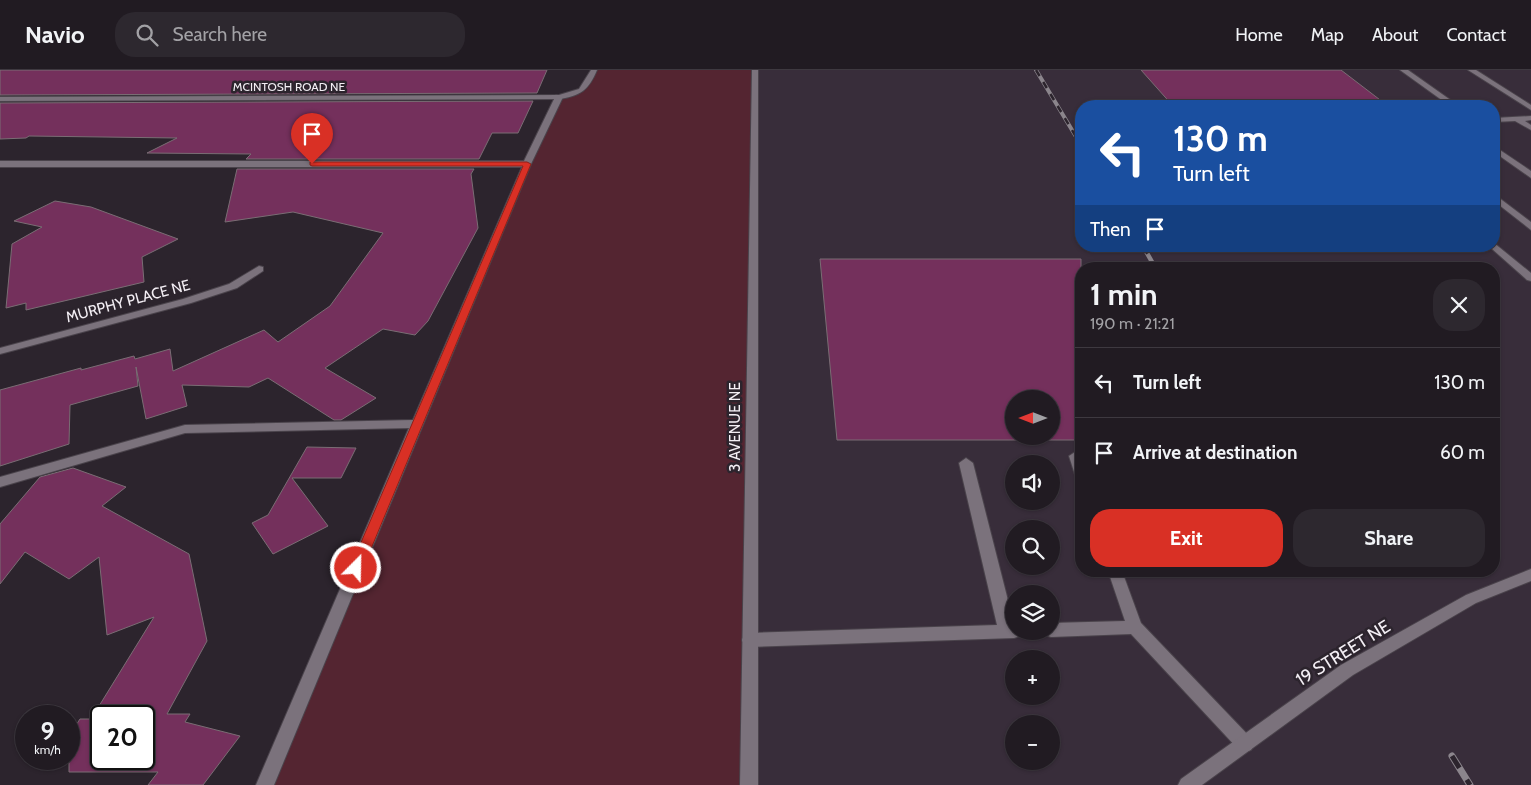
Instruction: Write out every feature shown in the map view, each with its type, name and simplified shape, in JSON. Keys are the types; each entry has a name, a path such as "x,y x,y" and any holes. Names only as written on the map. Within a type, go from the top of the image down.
{"street":[{"name":"MCINTOSH ROAD NE","path":"0,99 559,97 579,94 589,82 594,70"},
{"name":"3 AVENUE NE","path":"749,785 755,70"},
{"path":"1403,70 1446,100"},
{"path":"1471,70 1531,108"},
{"path":"265,785 527,164 559,97"},
{"path":"1500,120 1531,118"},
{"path":"1518,119 1531,128"},
{"path":"1500,152 1531,175"},
{"path":"0,164 527,164"},
{"path":"1500,202 1531,227"},
{"path":"1500,251 1531,278"},
{"name":"MURPHY PLACE NE","path":"0,351 187,301 232,286 259,269"},
{"path":"0,482 185,429 417,424"},
{"path":"966,464 1005,612"},
{"name":"19 STREET NE","path":"1187,785 1347,670 1471,599 1531,575"},
{"path":"1117,577 1134,627 1245,744"},
{"path":"1060,630 1134,627"},
{"path":"750,640 1005,631"}],"shaded area":[{"path":"594,70 755,70 749,785 265,785 559,97 578,93 582,90 588,83"},
{"path":"755,70 1531,70 1531,785 749,785"}],"building":[{"path":"0,70 547,70 537,93 0,95"},
{"path":"1141,70 1341,70 1380,100 1168,100"},
{"path":"533,101 518,133 492,133 479,159 246,159 251,154 147,153 177,138 29,136 26,138 0,139 0,103"},
{"path":"237,169 474,169 471,174 478,228 428,321 415,335 383,329 325,368 376,398 341,420 334,420 268,378 249,387 182,385 187,406 146,419 136,367 138,386 70,405 69,444 0,466 0,390 81,368 81,370 134,356 135,359 170,349 173,371 264,330 278,342 330,306 383,233 293,212 225,222"},
{"path":"55,201 91,207 178,239 142,257 144,282 26,310 26,303 6,308 12,244 42,227 14,221"},
{"path":"820,259 1081,259 1081,262 1075,262 1075,440 1060,440 1060,390 1005,390 1005,440 837,440"},
{"path":"307,447 356,448 341,478 292,478 328,526 273,554 252,523 268,515"},
{"path":"73,468 126,487 102,506 189,554 207,641 167,714 190,714 185,722 240,736 203,785 148,785 158,772 69,772 69,770 80,770 80,719 90,719 90,770 155,770 155,705 100,705 154,617 107,635 99,557 69,579 25,552 0,584 0,524 40,477"}],"railway":[{"path":"1036,70 1075,135"},
{"path":"1146,252 1152,262"},
{"path":"1452,756 1470,785"}],"route":[{"path":"312,164 527,164 356,568"}]}
